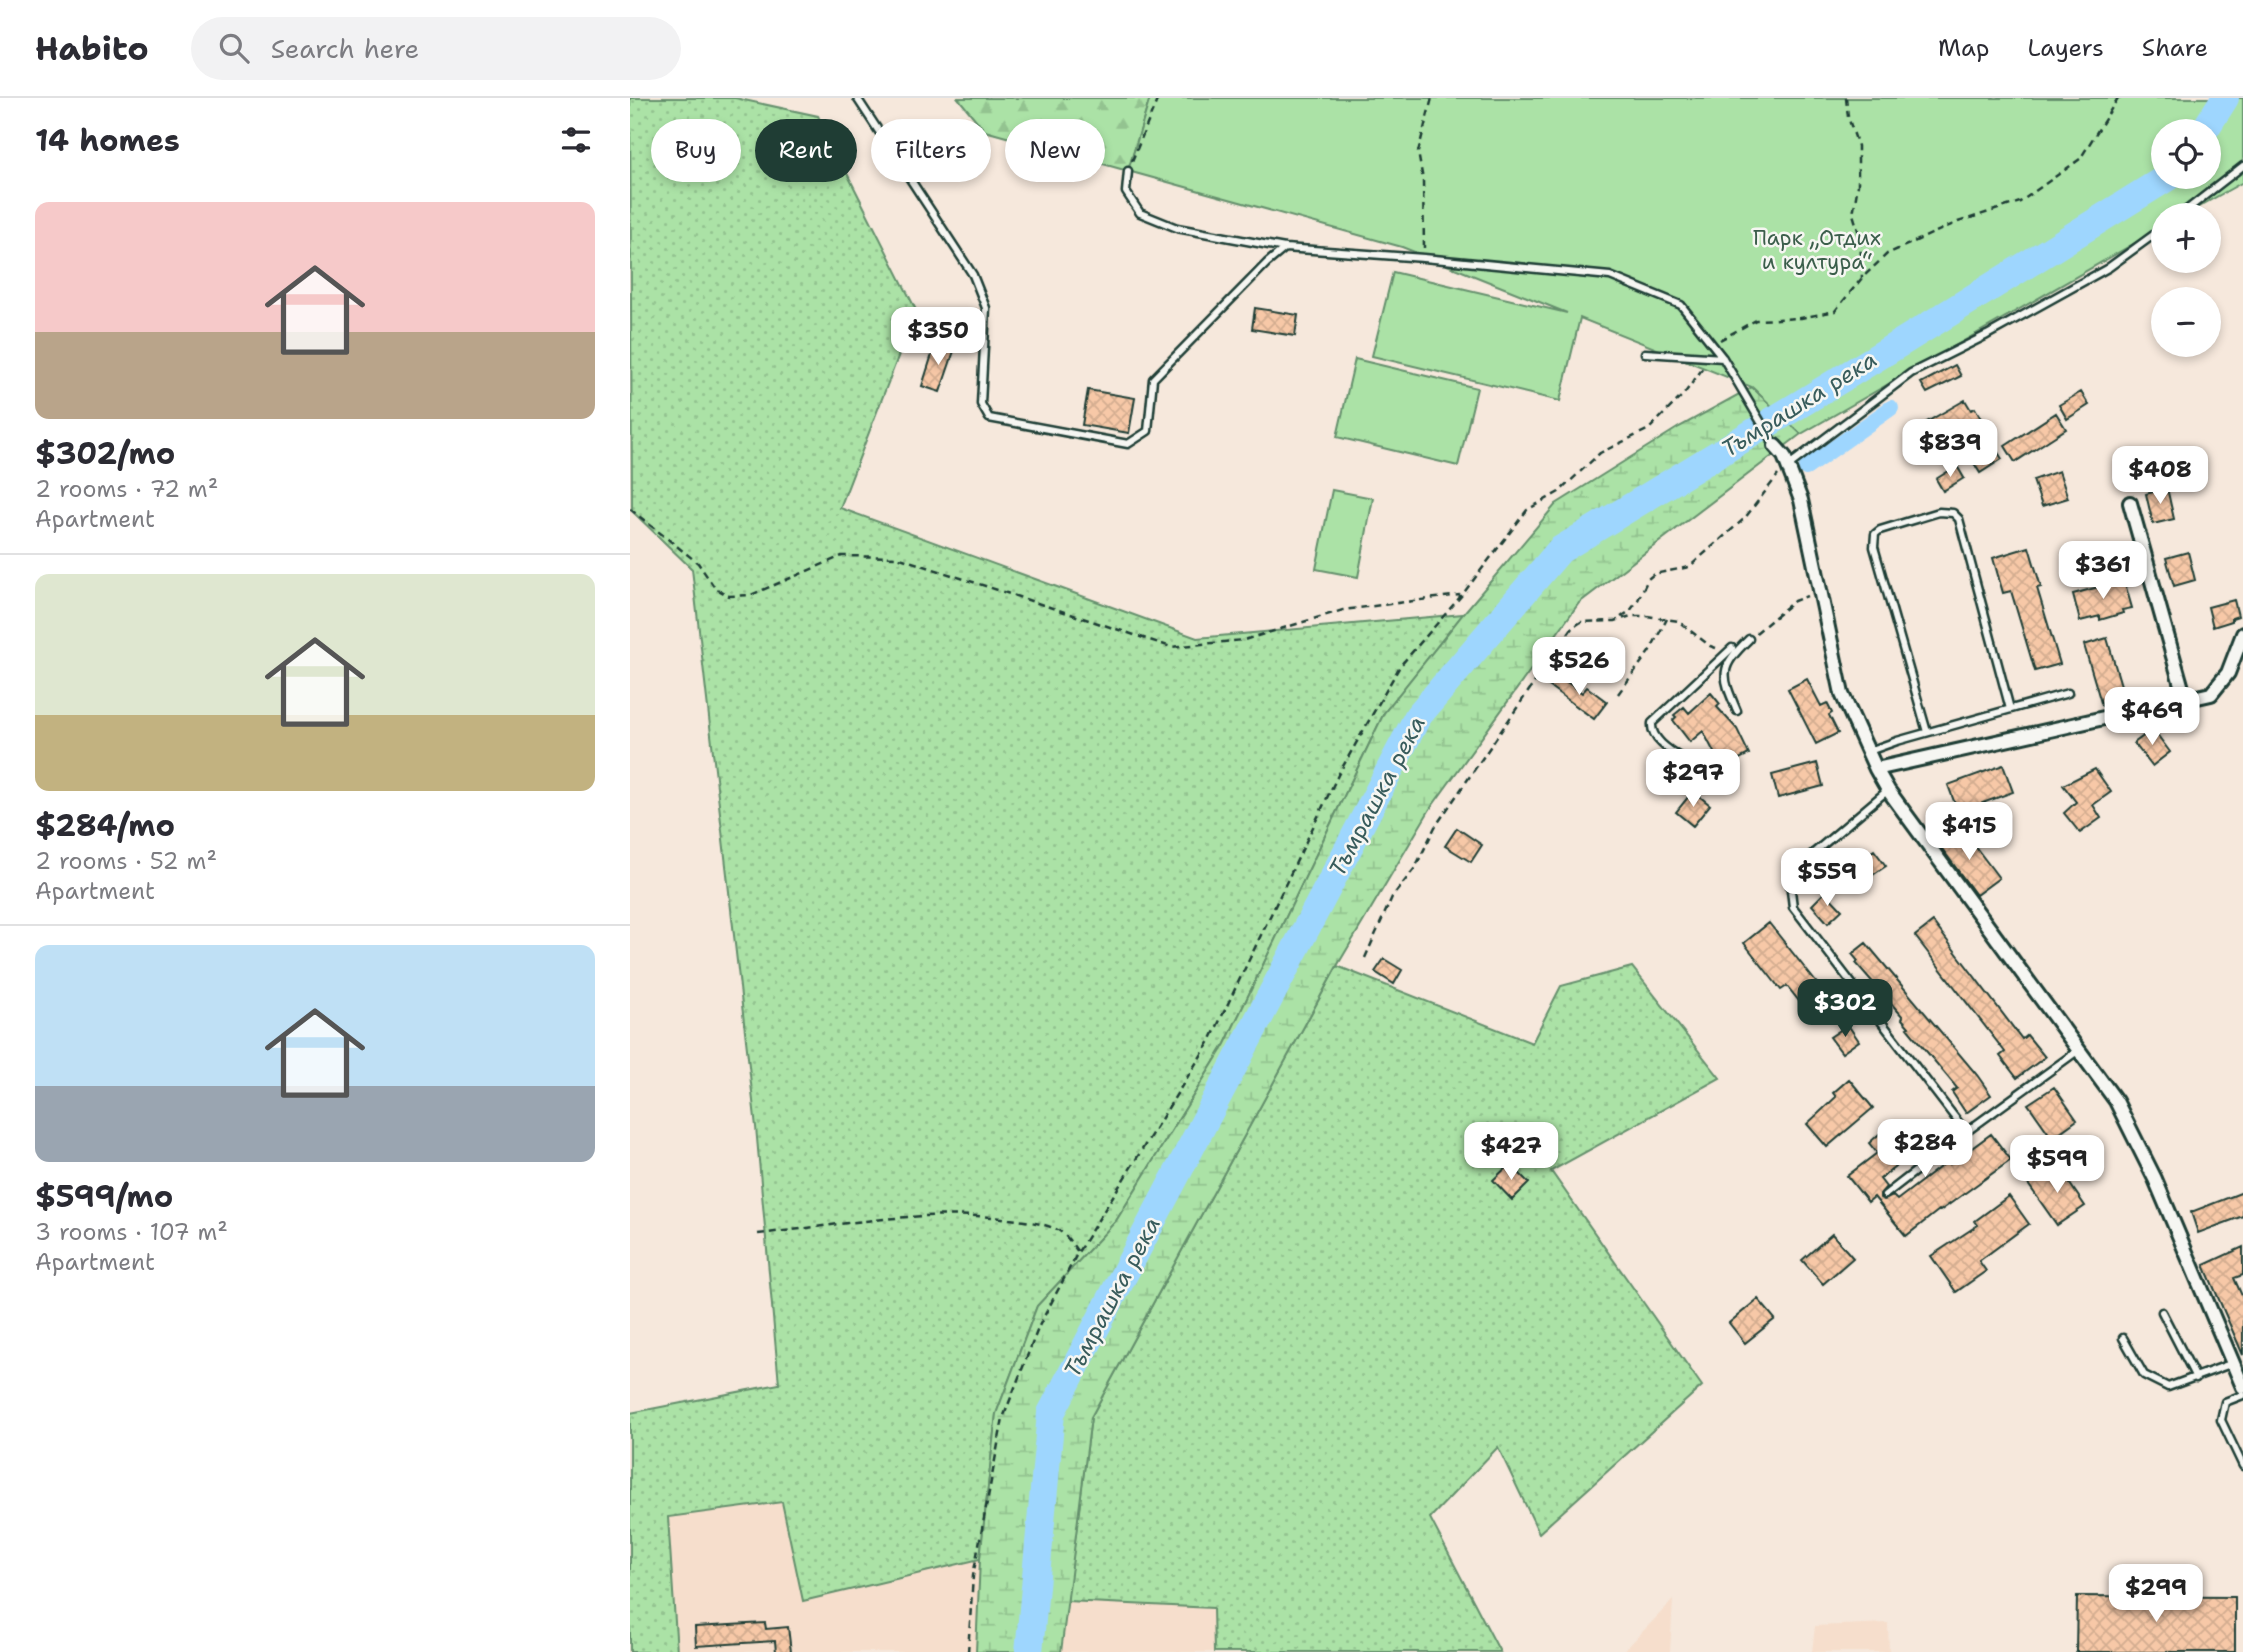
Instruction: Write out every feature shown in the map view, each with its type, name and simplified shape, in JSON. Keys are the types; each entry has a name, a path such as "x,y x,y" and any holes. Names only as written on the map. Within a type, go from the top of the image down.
{"street":[{"path":"1775,446 1784,456 1801,500 1842,695 1876,769 1888,790 2116,1101 2155,1179 2243,1387"},
{"path":"2130,503 2185,699"},
{"path":"1876,769 2211,694 2228,673 2243,634"}],"lane":[{"path":"857,98 973,275 986,308 981,404 989,418 1128,444 1148,431 1153,379 1285,248"},
{"path":"2195,203 2243,166"},
{"path":"1128,171 1126,192 1140,213 1177,228 1285,248 1610,276 1681,305 1723,358 1775,446"},
{"path":"1787,466 1911,373 1987,335 2108,268 2151,237"},
{"path":"1645,353 1723,358"},
{"path":"1927,732 1874,547 1875,534 1880,530 1939,512 1953,513 1959,519 2010,709"},
{"path":"1737,711 1725,682 1724,671 1736,652 1749,639"},
{"path":"1692,765 1655,737 1651,730 1652,723 1732,648"},
{"path":"1869,751 1927,732 2068,694"},
{"path":"1888,790 1804,861 1790,882 1793,907 1966,1132"},
{"path":"1885,1195 2080,1049"},
{"path":"2162,1312 2196,1378"},
{"path":"2123,1338 2144,1375 2168,1387 2233,1363"},
{"path":"2243,1395 2225,1402 2221,1420 2243,1466"}],"path":[{"path":"1128,171 1158,98"},
{"path":"1424,258 1423,180 1418,152 1432,98"},
{"path":"1846,98 1847,117 1858,145 1858,186 1853,214 1860,237 1862,278"},
{"path":"1712,345 1756,320 1801,318 1835,311 1862,278 1887,254 1958,222 2020,202 2080,159 2118,98"},
{"path":"968,1652 973,1576 1003,1418 1039,1326 1078,1252 1210,1041 1338,775 1401,666 1462,595 1527,510 1559,492 1601,453 1648,429 1684,394 1708,357"},
{"path":"1615,621 1630,611 1639,600 1648,579 1654,574 1689,567 1745,519 1770,484 1787,466"},
{"path":"630,509 698,563 715,588 729,596 751,596 842,556 897,557 1171,647 1244,640 1343,610 1462,595"},
{"path":"1749,639 1794,601 1809,595 1824,600"},
{"path":"1365,958 1392,897 1415,868 1435,827 1572,628 1581,622 1615,621 1631,616 1667,619 1678,621 1710,646 1725,650 1732,648"},
{"path":"1618,694 1649,652 1667,619"},
{"path":"758,1234 951,1214 1037,1223 1058,1230 1070,1240 1078,1252"}],"shaded area":[{"path":"782,1501 803,1601 980,1559 976,1652 677,1652 667,1517"},
{"path":"1673,1600 1670,1652 1623,1652"},
{"path":"1067,1601 1213,1608 1214,1652 1061,1652"},
{"path":"1888,1623 1889,1652 1812,1652 1815,1626"}],"green space":[{"path":"630,98 735,98 818,116 820,119 755,119 755,182 851,182 916,310 840,508 1197,638 1463,614 1384,713 1225,1044 1116,1221 1037,1306 996,1414 980,1559 803,1601 782,1502 668,1517 677,1652 630,1652 630,1413 779,1384 756,1127 692,569 632,511"},
{"path":"958,98 1150,98 1128,171 1105,165 1105,119 1005,119 1005,137 991,133 991,119 975,119"},
{"name":"Парк „Отдих и култура“","path":"1150,98 2243,98 2243,182 2205,203 2151,203 2151,234 1801,434 1752,387 1580,318 1560,401 1372,356 1393,272 1567,313 1402,247 1128,171"},
{"path":"1355,359 1477,388 1458,466 1337,437"},
{"path":"1752,387 1801,434 1579,603 1430,809 1337,966 1091,1417 1061,1652 976,1652 980,1559 996,1414 1037,1306 1116,1221 1225,1044 1384,713 1556,504 1679,427"},
{"path":"1332,490 1373,498 1358,577 1316,569"},
{"path":"1337,966 1532,1043 1561,986 1632,967 1720,1078 1551,1171 1702,1386 1539,1533 1498,1447 1430,1518 1500,1652 1214,1652 1213,1608 1067,1601 1091,1417"}],"building":[{"path":"1255,308 1298,315 1295,336 1252,329"},
{"path":"936,342 955,348 940,392 922,386"},
{"path":"1955,365 1961,376 1927,393 1921,383"},
{"path":"1088,390 1135,398 1129,433 1082,425"},
{"path":"2081,392 2089,405 2067,419 2059,405"},
{"path":"1965,400 1971,410 1975,408 1984,424 1960,438 1955,429 1922,448 1911,431"},
{"path":"2056,413 2066,429 2015,462 2005,446"},
{"path":"1994,446 2002,459 1980,473 1972,460"},
{"path":"1957,466 1964,478 1943,491 1936,479"},
{"path":"2059,471 2068,498 2042,506 2033,480"},
{"path":"2167,488 2174,519 2153,524 2146,494"},
{"path":"2029,547 2041,587 2037,588 2060,664 2035,671 2011,591 2003,593 1993,558"},
{"path":"2188,552 2195,580 2174,586 2166,558"},
{"path":"2124,580 2132,608 2100,620 2100,616 2080,621 2073,594"},
{"path":"2234,600 2238,616 2232,618 2232,621 2213,627 2208,607"},
{"path":"2107,638 2125,699 2102,706 2084,645"},
{"path":"1557,675 1582,693 1587,687 1607,702 1594,719 1549,686"},
{"path":"1807,679 1821,706 1827,703 1832,713 1829,715 1838,733 1816,744 1788,689"},
{"path":"1711,693 1720,704 1717,707 1737,729 1749,754 1722,768 1703,731 1690,742 1673,720 1676,717 1674,715 1684,707 1689,713"},
{"path":"2153,729 2170,752 2152,766 2134,743"},
{"path":"1817,763 1823,786 1778,798 1772,775"},
{"path":"2003,765 2013,792 1958,812 1948,785"},
{"path":"2095,769 2111,792 2093,805 2101,818 2080,833 2064,813 2076,802 2063,785"},
{"path":"1693,791 1710,805 1693,826 1676,812"},
{"path":"1457,828 1482,845 1471,862 1445,846"},
{"path":"1962,829 1999,878 1976,895 1940,846"},
{"path":"1874,850 1886,866 1864,881 1852,865"},
{"path":"1825,892 1842,910 1828,923 1812,905"},
{"path":"1933,922 2022,1039 2027,1035 2045,1057 2017,1078 2000,1056 2005,1052 1915,936"},
{"path":"1769,923 1819,986 1799,1001 1787,986 1781,990 1744,943"},
{"path":"1866,943 1991,1095 1966,1113 1952,1092 1957,1088 1907,1028 1909,1027 1903,1017 1856,963 1858,961 1852,954"},
{"path":"1384,959 1402,970 1394,984 1375,972"},
{"path":"1848,1025 1859,1041 1842,1053 1830,1037"},
{"path":"1849,1079 1873,1108 1827,1147 1807,1124 1836,1097 1833,1093"},
{"path":"2054,1087 2077,1120 2052,1138 2028,1104"},
{"path":"1886,1128 1909,1156 1880,1179 1886,1187 1880,1194 1880,1198 1884,1200 1893,1196 1897,1200 1948,1161 1950,1164 1991,1134 2011,1160 1906,1236 1874,1197 1868,1202 1847,1176 1877,1153 1869,1143"},
{"path":"1510,1164 1529,1183 1512,1200 1493,1180"},
{"path":"2057,1165 2085,1206 2057,1225 2028,1184"},
{"path":"2243,1192 2243,1216 2198,1233 2191,1212"},
{"path":"2009,1196 2029,1224 1979,1261 1986,1271 1956,1292 1931,1256 1978,1225 1975,1221"},
{"path":"1832,1234 1853,1258 1823,1284 1802,1260"},
{"path":"2243,1247 2243,1275 2234,1278 2243,1298 2243,1355 2204,1265"},
{"path":"1758,1299 1775,1319 1745,1343 1729,1323"},
{"path":"2077,1596 2235,1597 2235,1652 2076,1652"},
{"path":"765,1623 766,1629 788,1627 791,1652 776,1652 775,1641 696,1646 695,1627"}],"waterway":[{"name":"Тъмрашка река","path":"2212,119 2225,98"},
{"name":"Тъмрашка река","path":"1029,1652 1051,1413 1418,716 1560,550 2151,188"},
{"path":"1806,468 1891,408"}]}
